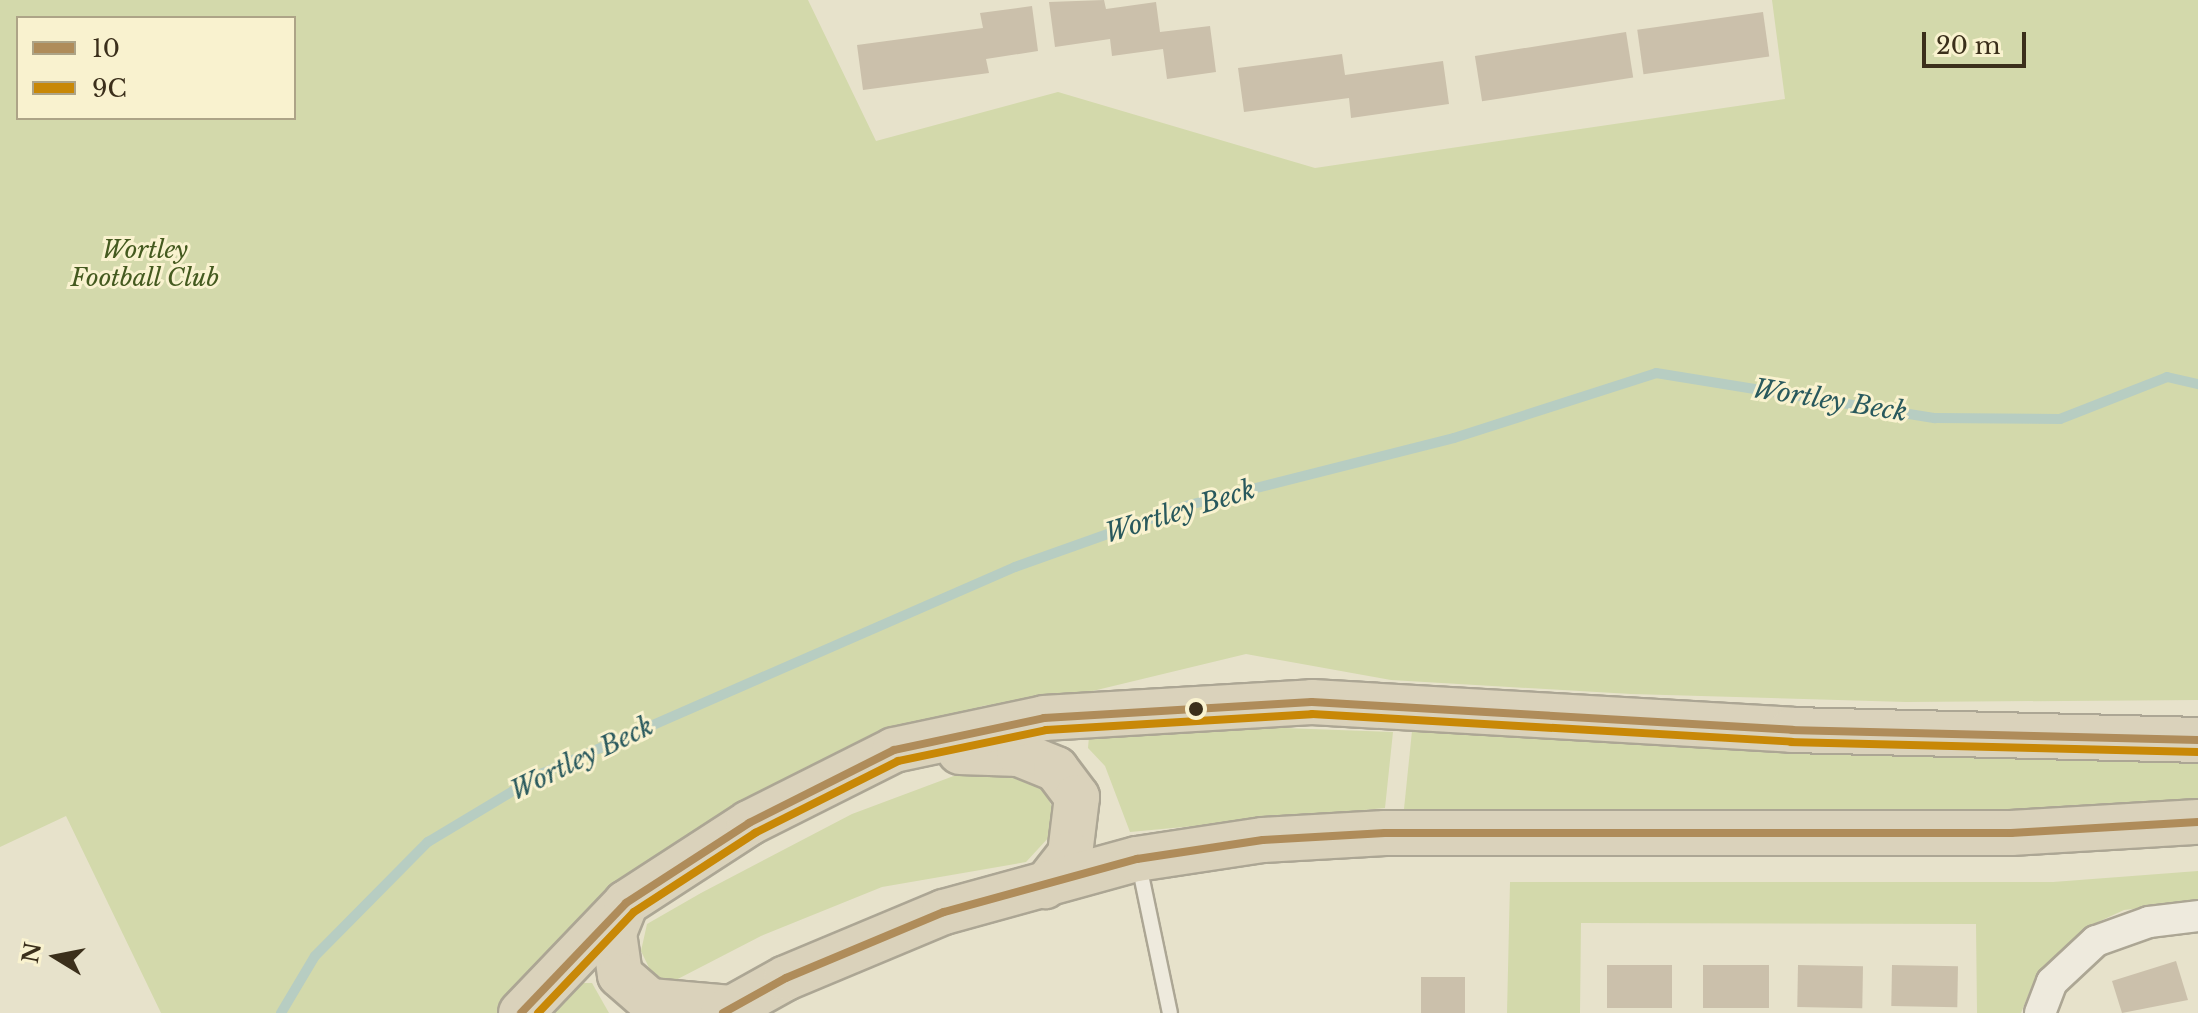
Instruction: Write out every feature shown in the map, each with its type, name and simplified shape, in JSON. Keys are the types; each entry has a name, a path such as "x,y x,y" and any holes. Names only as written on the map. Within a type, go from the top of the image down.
{"highway":[{"path":"521,1013 626,903 749,823 894,750 1044,718 1312,702 1792,730 2198,740"},
{"path":"894,750 1019,754 1056,769 1077,797 1076,830 1070,854 1045,886"},
{"path":"626,903 614,933 620,975 650,1001 727,1011 786,978 944,912 1137,859 1263,840 1385,833 2011,833 2198,822"}],"street":[{"path":"2040,1013 2052,982 2096,941 2149,922 2198,916"}],"lane":[{"path":"1137,859 1170,1013"}],"green space":[{"name":"Wortley Football Club","path":"0,0 808,0 876,141 1058,92 1315,168 1785,99 1772,0 2198,0 2198,700 1906,702 1631,694 1391,680 1246,654 1076,695 982,706 749,823 521,1013 161,1013 66,816 0,847"},
{"path":"1201,725 1393,732 1385,808 1130,832 1105,766 1088,748 1089,736"},
{"path":"1412,731 2198,761 2198,804 2137,811 1809,818 1404,809"},
{"path":"1022,770 1043,785 1053,810 1050,836 1026,862 882,887 761,936 670,983 652,974 641,951 647,924 701,893 852,814 959,774"},
{"path":"2198,871 2198,901 2124,910 2085,928 2031,988 2021,1013 1977,1013 1976,924 1581,923 1580,1013 1507,1013 1510,882 2053,882"},
{"path":"574,983 592,983 609,1013 539,1013"}],"building":[{"path":"1104,0 1106,9 1156,2 1160,32 1210,26 1216,72 1167,79 1163,49 1112,56 1110,39 1055,47 1049,2"},
{"path":"1032,6 1038,51 986,59 989,73 863,90 857,45 983,28 980,13"},
{"path":"1763,12 1769,57 1643,74 1637,30"},
{"path":"1626,32 1633,77 1482,101 1475,56"},
{"path":"1342,54 1345,75 1443,61 1449,104 1351,118 1349,98 1244,112 1238,68"},
{"path":"2176,961 2188,1000 2122,1013 2112,981"},
{"path":"1607,965 1672,965 1672,1008 1607,1008"},
{"path":"1703,965 1769,965 1769,1008 1703,1008"},
{"path":"1798,965 1863,966 1862,1008 1797,1007"},
{"path":"1892,965 1958,966 1957,1007 1891,1006"},
{"path":"1421,977 1465,977 1465,1013 1421,1013"}],"waterway":[{"name":"Wortley Beck","path":"281,1013 315,956 428,842 543,773 1015,567 1189,505 1454,438 1656,373 1935,418 2060,419 2167,377 2198,384"}],"transit line":[{"name":"10","path":"521,1013 626,903 749,823 894,750 1044,718 1312,702 1792,730 2198,740"},
{"name":"9C","path":"538,1013 634,912 755,833 898,761 1046,730 1312,714 1791,742 2198,752"},
{"name":"10","path":"723,1013 786,978 944,912 1137,859 1263,840 1385,833 2011,833 2198,822"}]}
